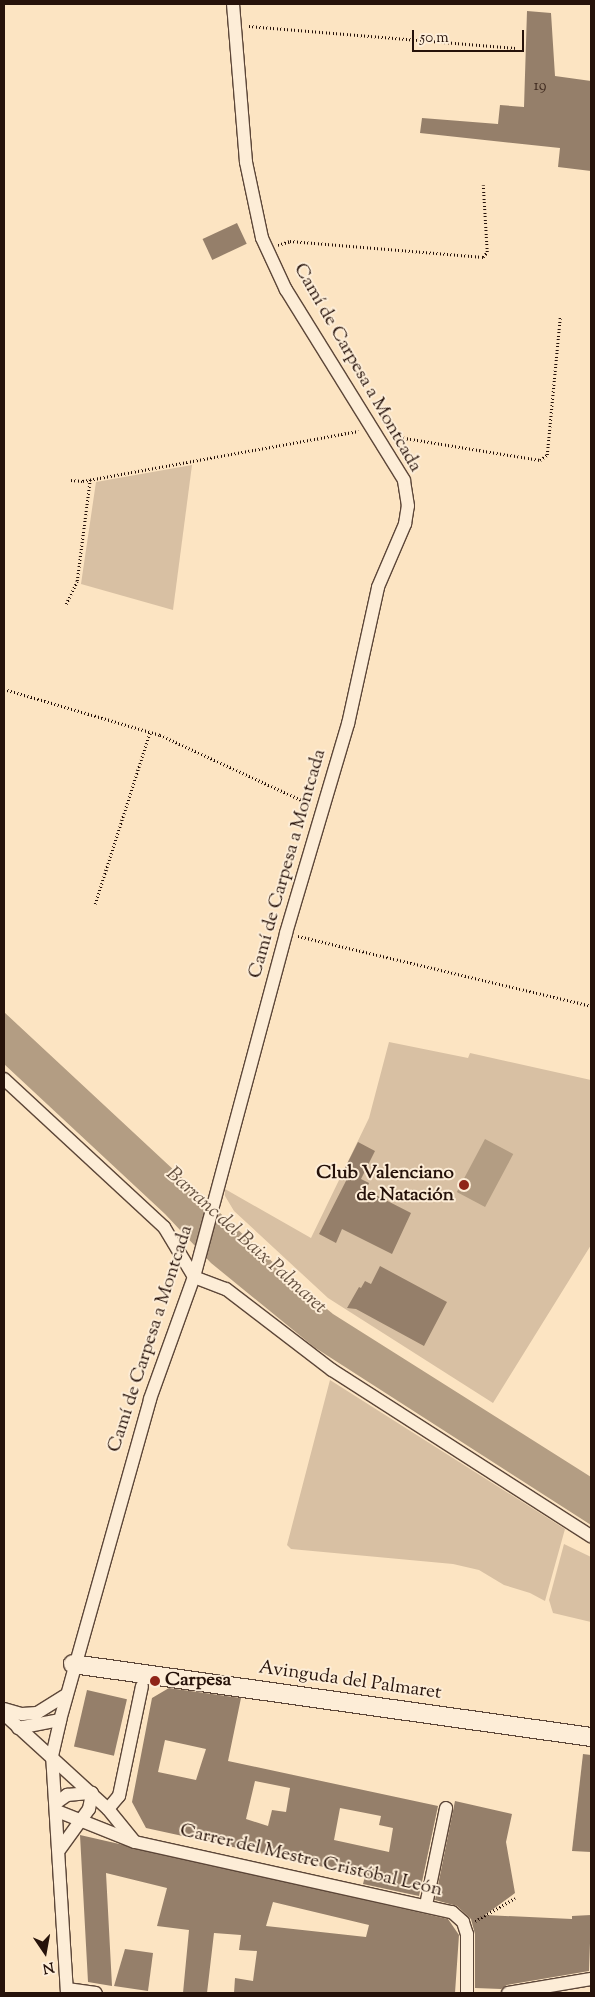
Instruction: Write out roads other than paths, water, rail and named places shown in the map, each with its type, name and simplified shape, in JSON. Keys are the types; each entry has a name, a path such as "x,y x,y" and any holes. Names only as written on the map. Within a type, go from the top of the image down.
{"street":[{"name":"Camí de Carpesa a Montcada","path":"67,1991 60,1849 52,1756 56,1735 74,1664 150,1399 196,1272 286,933 324,811 348,724 378,587 405,524 408,506 404,480 376,430 286,290 268,250 255,211 246,162 233,4"},
{"path":"4,1079 164,1227 196,1272 226,1289 332,1370 591,1536"},
{"name":"Avinguda del Palmaret","path":"74,1664 591,1737"},
{"path":"108,1809 119,1796 142,1686"},
{"path":"4,1709 22,1714 37,1713 66,1695"},
{"path":"37,1713 56,1735"},
{"path":"4,1714 92,1793 135,1842"},
{"path":"18,1728 60,1720"},
{"path":"57,1807 67,1795 92,1793"},
{"path":"60,1849 89,1809 92,1793"},
{"name":"Carrer del Mestre Cristóbal León","path":"57,1807 80,1820 135,1842 452,1912 466,1929 467,1993"},
{"path":"426,1905 446,1808"},
{"path":"508,1993 591,1979"},
{"path":"67,1991 96,1993"}],"water":[{"name":"Barranc del Baix Palmaret","path":"4,1012 293,1281 333,1314 591,1477 591,1525 314,1347 211,1263 165,1214 4,1064"},
{"path":"485,1139 513,1154 485,1207 457,1192"}],"place":[{"name":"Club Valenciano de Natación","path":"464,1185"},
{"name":"Carpesa","path":"155,1681"}]}
